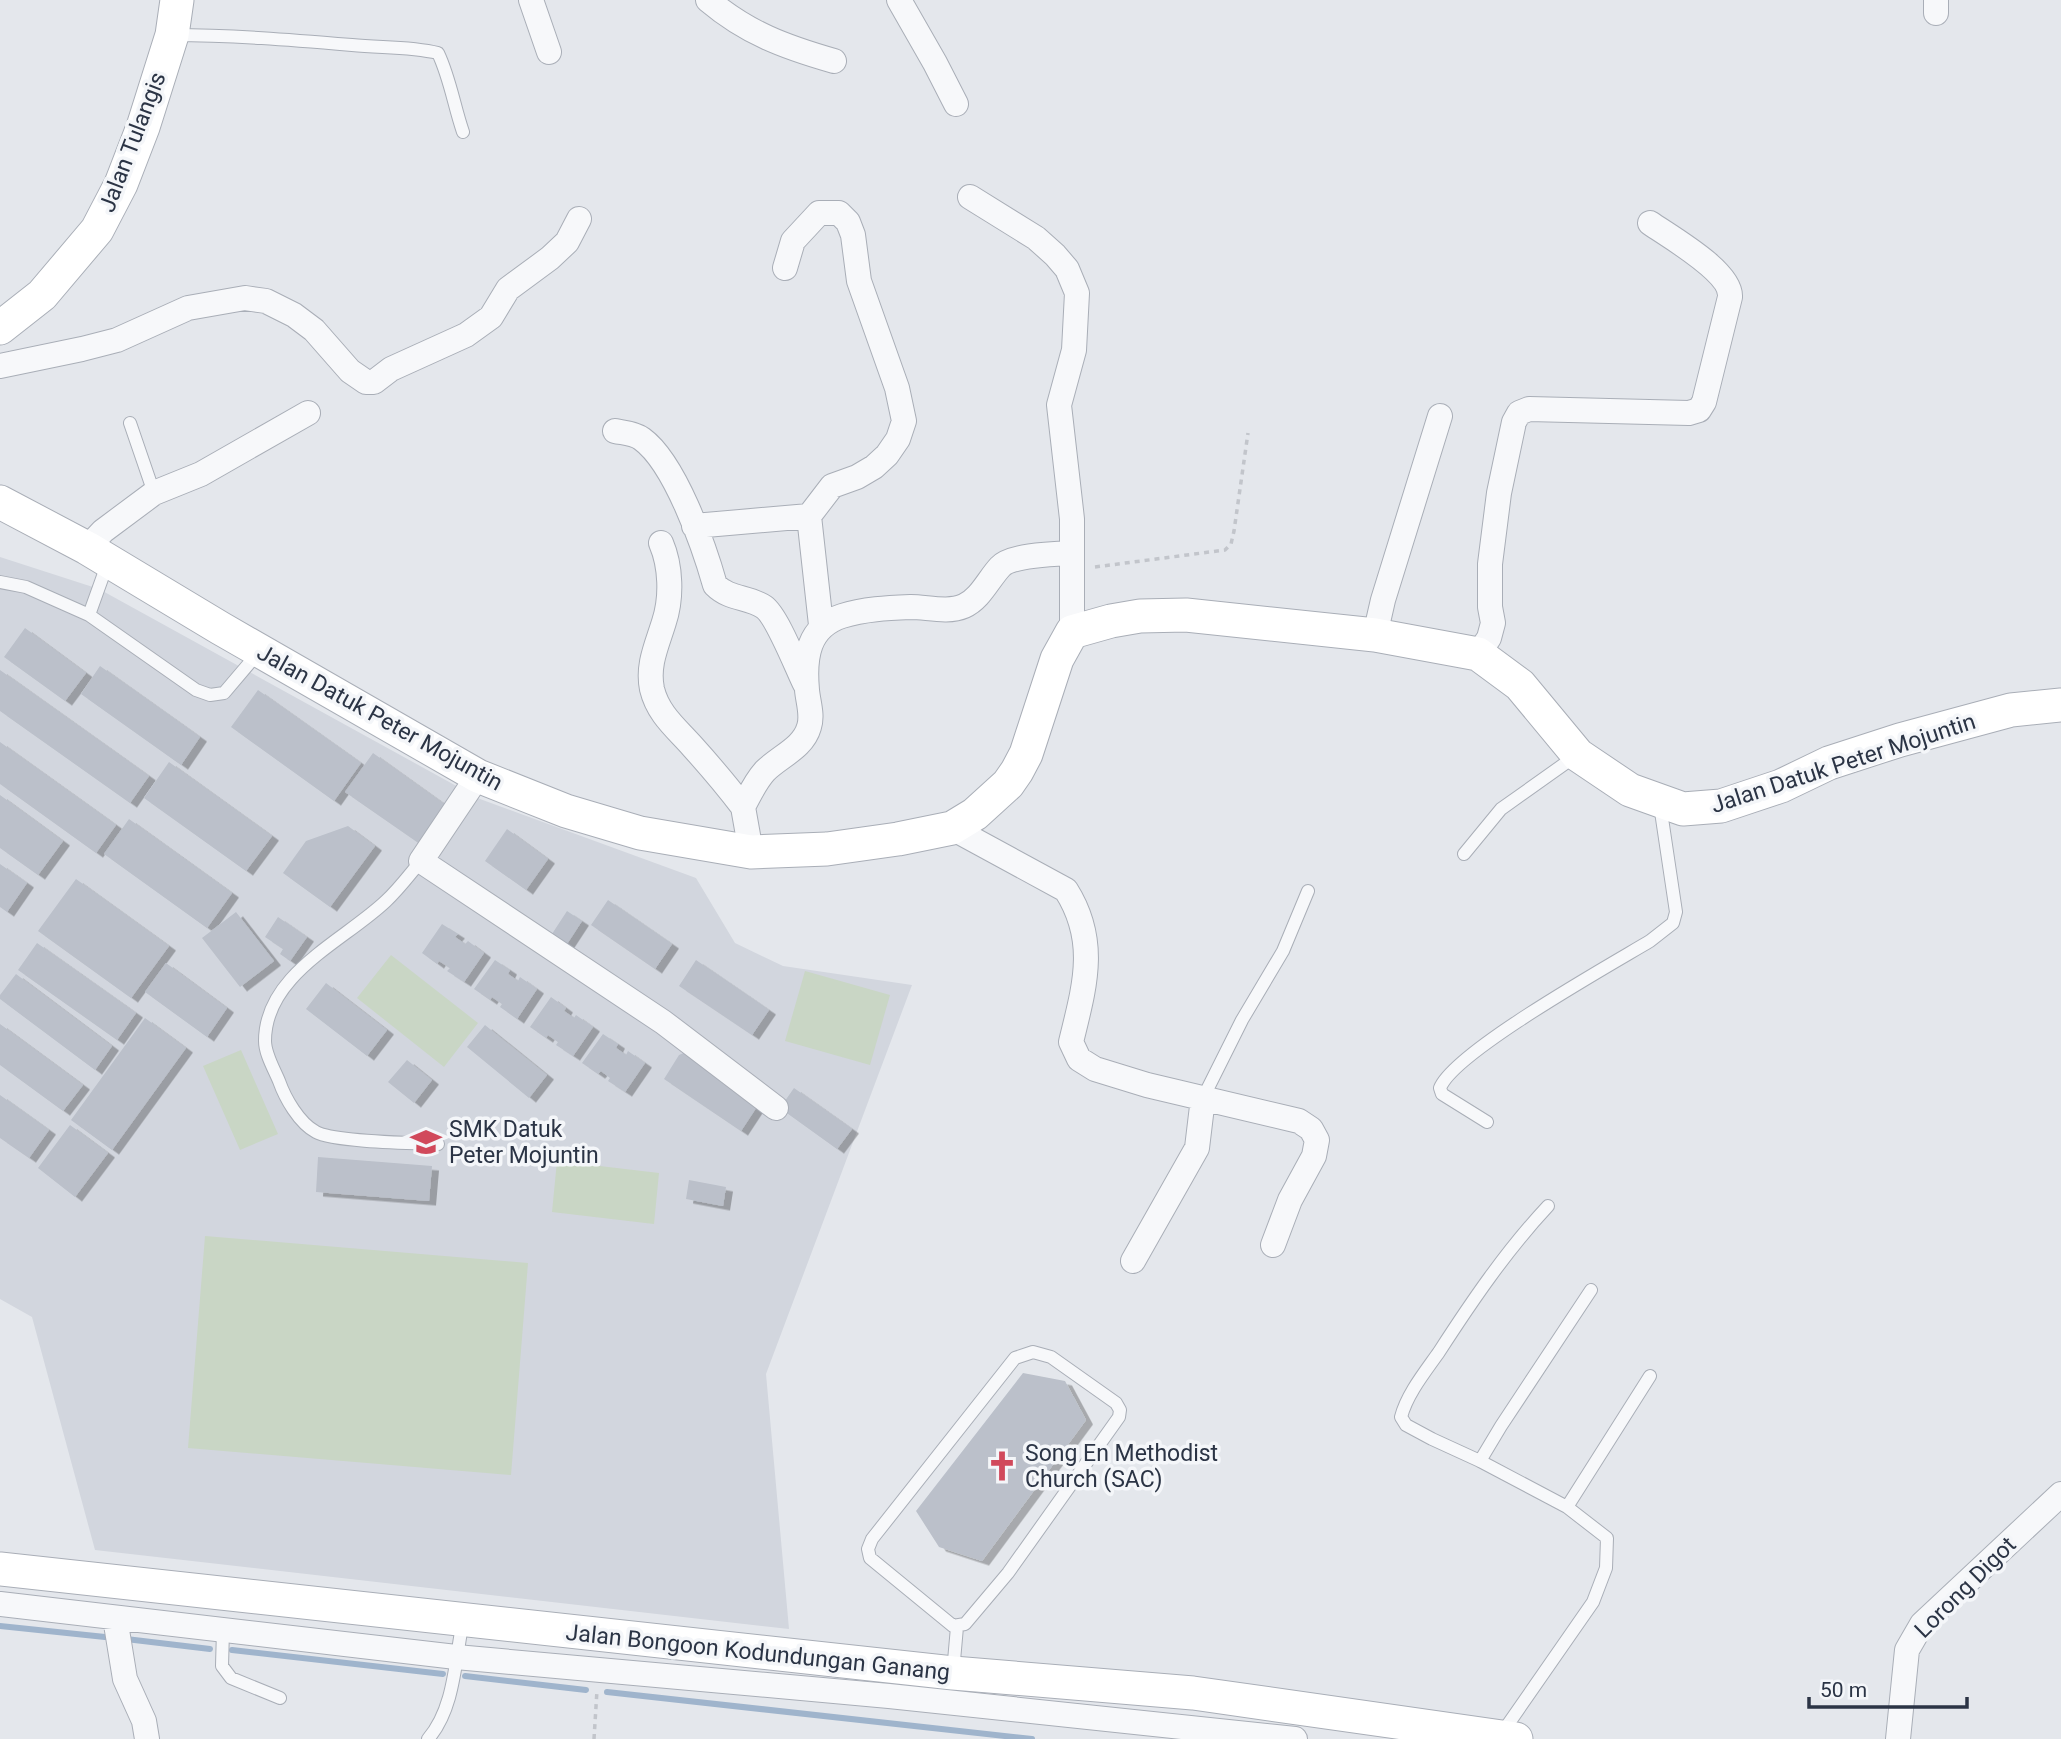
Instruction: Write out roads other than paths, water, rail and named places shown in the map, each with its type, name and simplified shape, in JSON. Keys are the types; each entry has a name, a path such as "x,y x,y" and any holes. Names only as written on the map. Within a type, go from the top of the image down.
{"street":[{"name":"Jalan Tulangis","path":"0,328 43,295 97,230 121,184 142,127 172,35 177,0"},
{"path":"531,0 549,52"},
{"path":"708,0 732,20 757,34 793,50 834,61"},
{"path":"898,0 956,104"},
{"path":"970,197 1036,238 1055,255 1067,269 1077,293 1074,350 1059,405 1072,519 1072,623"},
{"path":"785,268 793,240 819,214 839,214 848,222 853,235 859,281 897,388 904,421 898,439 887,455 857,477 832,486 809,516 821,625"},
{"path":"0,366 117,340 188,308 245,298 266,301 294,315 314,330 350,371 366,382 374,382 391,369 466,335 491,317 508,289 567,242 579,219"},
{"path":"1487,638 1490,565 1499,493 1514,422 1519,413 1529,409 1689,414 1699,410 1704,402 1730,298 1729,287 1713,269 1686,247 1650,223"},
{"path":"98,555 103,531 154,493 201,474 308,413"},
{"path":"1379,619 1440,416"},
{"path":"615,431 642,439 658,457 678,490 694,526 715,586 724,594 757,604 770,614 806,687"},
{"name":"Jalan Datuk Peter Mojuntin","path":"0,502 98,555 478,776 566,811 640,833 751,852 853,846 953,828 994,798 1017,771 1026,754 1057,659 1072,623 1186,615 1379,619 1487,638 1520,685 1578,755 1630,790 1683,809 1721,806 1781,786 1829,763 1900,740 2011,710 2061,705"},
{"path":"694,526 809,516"},
{"path":"661,543 668,571 669,593 665,620 652,655 652,688 665,718 743,807 751,852"},
{"path":"743,807 762,774 774,762 796,748 807,734 811,722 806,687 810,646 821,625 842,616 878,608 963,607 978,596 1001,565 1033,556 1072,569"},
{"path":"478,776 421,861 663,1022 776,1108"},
{"path":"953,828 1066,891 1073,902 1084,936 1086,972 1084,994 1071,1042 1079,1059 1095,1069 1299,1121 1311,1129 1317,1140 1314,1156 1290,1200 1273,1245"},
{"path":"1133,1261 1194,1155 1203,1098"},
{"name":"Lorong Digot","path":"1898,1739 1907,1650 1914,1635 1922,1624 2061,1494"},
{"name":"Jalan Bongoon Kodundungan Ganang","path":"0,1569 953,1673 1192,1710 1508,1738"},
{"path":"70,1577 70,1611"},
{"path":"0,1604 599,1671 889,1696 1192,1710 1295,1739"},
{"path":"115,1618 125,1679 144,1721 147,1739"}],"lane":[{"path":"172,35 416,47 438,53 447,72 463,132"},
{"path":"130,423 154,493"},
{"path":"89,615 98,555"},
{"path":"0,582 26,587 89,615 196,690 210,695 225,692 260,650"},
{"path":"1464,854 1501,809 1578,755"},
{"path":"1486,1122 1442,1094 1440,1087 1449,1072 1480,1047 1650,941 1673,923 1675,912 1659,801"},
{"path":"421,861 387,900 305,965 283,989 272,1006 265,1044 282,1091 301,1119 316,1132 337,1137 438,1144"},
{"path":"1203,1098 1242,1020 1283,951 1308,891"},
{"path":"1508,1738 1592,1602 1606,1568 1607,1538 1567,1507 1480,1461 1432,1440 1405,1425 1401,1417 1404,1407 1505,1256 1548,1206"},
{"path":"1480,1461 1591,1290"},
{"path":"1032,1352 1041,1353 1051,1357 1116,1403 1120,1410 1119,1418 1007,1573 965,1624 957,1627 942,1618 870,1558 868,1549 872,1539 1015,1358 1032,1352"},
{"path":"1567,1507 1650,1376"},
{"path":"428,1739 453,1689 463,1620"},
{"path":"953,1673 957,1627"},
{"path":"223,1630 222,1665 230,1678 280,1698"}],"waterway":[{"path":"0,1626 105,1637"},
{"path":"126,1639 210,1649"},
{"path":"232,1650 443,1674"},
{"path":"465,1676 586,1690"},
{"path":"607,1692 1032,1739"}],"place":[{"name":"SMK Datuk Peter Mojuntin","path":"426,1142"},
{"name":"Song En Methodist Church (SAC)","path":"1002,1466"}]}
